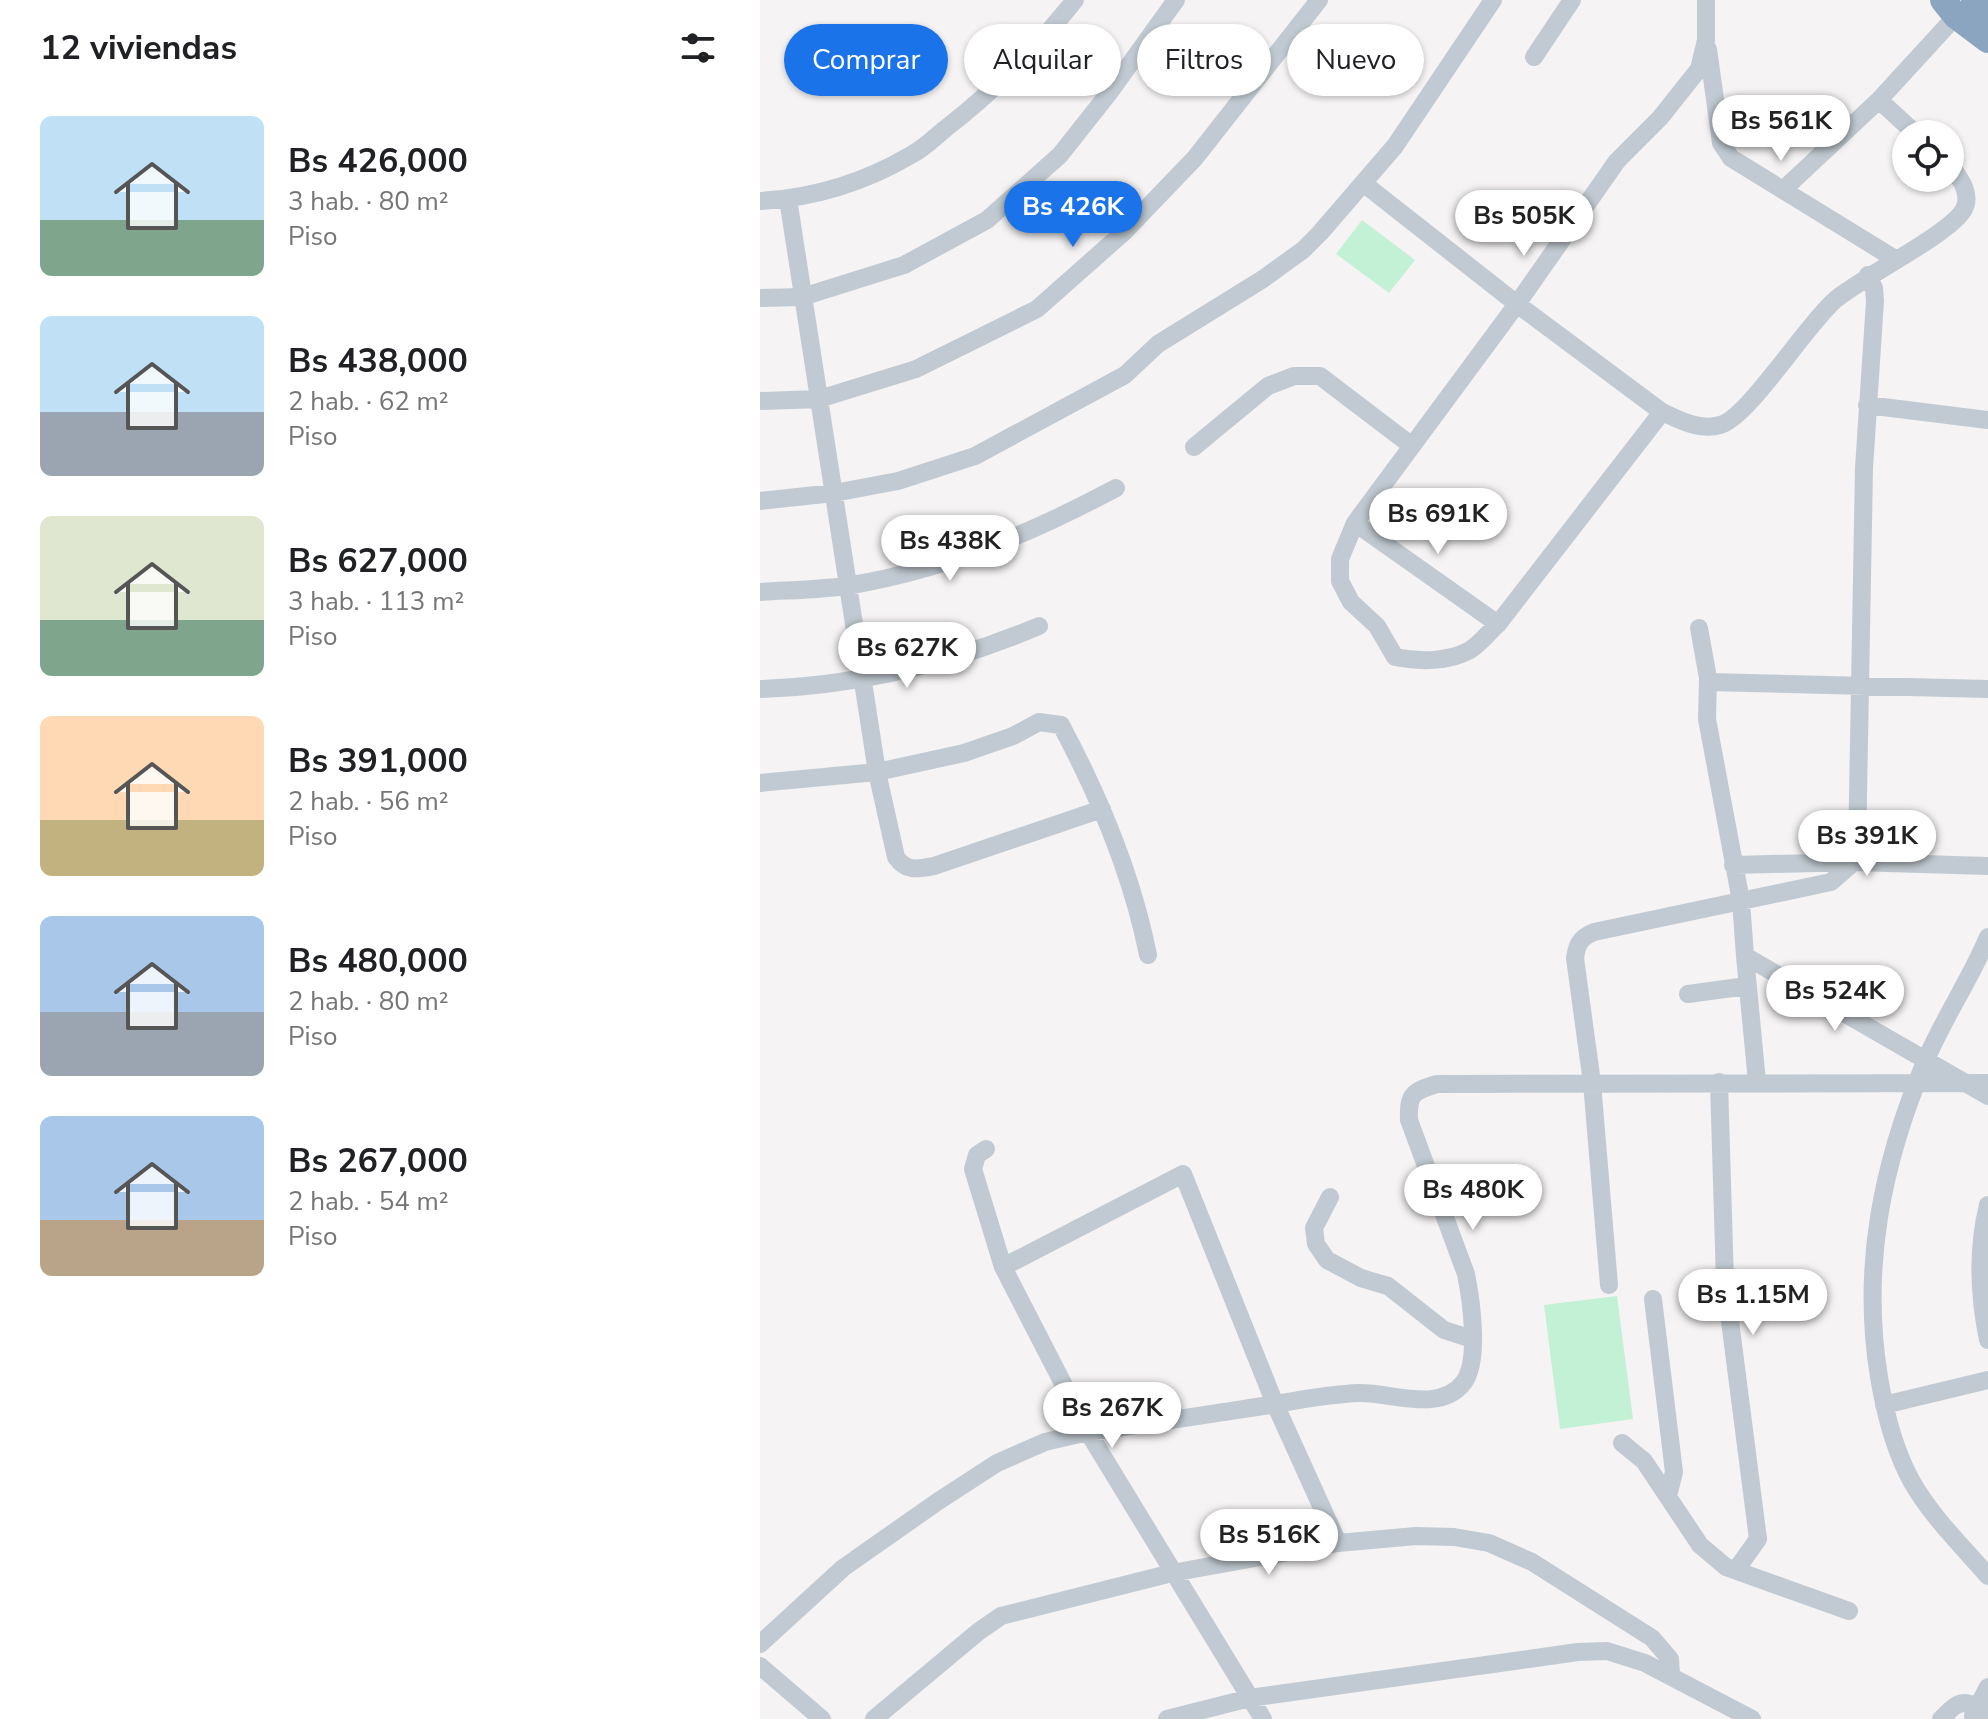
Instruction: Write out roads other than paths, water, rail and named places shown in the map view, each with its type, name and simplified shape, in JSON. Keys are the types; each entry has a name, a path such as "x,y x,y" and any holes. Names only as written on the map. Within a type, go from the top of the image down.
{"highway":[{"path":"1958,5 1988,16"},
{"path":"1958,5 1988,40"}],"street":[{"path":"760,201 788,199 853,183 913,154 968,111 1039,46 1075,0"},
{"path":"760,298 802,297 904,265 987,220 1060,155 1176,0"},
{"path":"760,401 819,399 916,369 1037,309 1124,232 1195,158 1319,0"},
{"path":"760,501 834,493 898,481 975,456 1112,382 1178,330 1263,279 1303,250 1395,146 1493,0"},
{"path":"1534,57 1572,0"},
{"path":"1706,0 1706,40 1721,143 1731,158 1895,259"},
{"path":"1784,189 1879,100 1958,5"},
{"path":"1662,412 1498,624 1471,650 1449,658 1412,660 1395,657 1377,626 1351,602 1340,581 1340,559 1355,523 1517,304 1617,161 1660,118 1699,69 1706,40"},
{"path":"1879,100 1901,120"},
{"path":"1363,183 1517,304 1662,412 1687,424 1705,426 1721,425 1743,412 1802,334 1834,301 1868,275 1954,223 1965,208 1967,198 1964,188"},
{"path":"788,199 877,772 896,857 902,866 916,870 1102,809"},
{"path":"1609,1285 1592,1083 1575,958 1577,946 1583,937 1594,932 1831,882 1854,862 1859,831 1867,405 1875,301 1874,288 1868,275"},
{"path":"1194,447 1268,386 1294,376 1320,376 1412,446"},
{"path":"1867,405 1988,420"},
{"path":"760,592 848,586 906,574 974,554 1062,517 1116,488"},
{"path":"1355,523 1498,624"},
{"path":"760,689 806,688 863,679 985,649 1039,626"},
{"path":"1699,628 1708,682 1707,719 1741,901 1757,1082"},
{"path":"1708,682 1988,689"},
{"path":"760,783 877,772 964,753 1013,736 1039,722 1061,725 1102,809 1137,903 1148,955"},
{"path":"1733,865 1854,862 1988,866"},
{"path":"1988,937 1918,1081 1887,1172 1872,1263 1876,1356 1884,1405 1898,1451 1925,1504 1988,1576"},
{"path":"1745,956 1988,1096"},
{"path":"1688,994 1747,986"},
{"path":"1719,1082 1725,1282 1758,1539 1736,1570"},
{"path":"760,1644 843,1568 997,1463 1045,1442 1088,1432 1359,1393 1426,1400 1446,1394 1464,1382 1470,1363 1472,1339 1471,1298 1466,1274 1409,1120 1408,1105 1412,1095 1420,1089 1437,1084 1988,1083"},
{"path":"986,1149 977,1155 973,1169 1003,1267 1088,1432 1263,1719"},
{"path":"1003,1267 1183,1174 1275,1404 1338,1543"},
{"path":"1330,1197 1314,1228 1316,1244 1327,1260 1361,1278 1388,1286 1444,1330 1472,1339"},
{"path":"1988,1205 1980,1269 1988,1340"},
{"path":"1653,1299 1674,1472 1668,1496"},
{"path":"1884,1405 1988,1380"},
{"path":"1622,1443 1644,1461 1700,1545 1726,1567 1849,1611"},
{"path":"874,1719 1001,1616 1172,1573 1338,1543 1416,1536 1454,1537 1489,1543 1532,1562 1652,1638 1670,1659 1671,1676"},
{"path":"1167,1719 1250,1698 1578,1652 1607,1651 1645,1663 1752,1719"},
{"path":"760,1666 822,1719"},
{"path":"1941,1719 1963,1703 1979,1715 1988,1687"}]}
